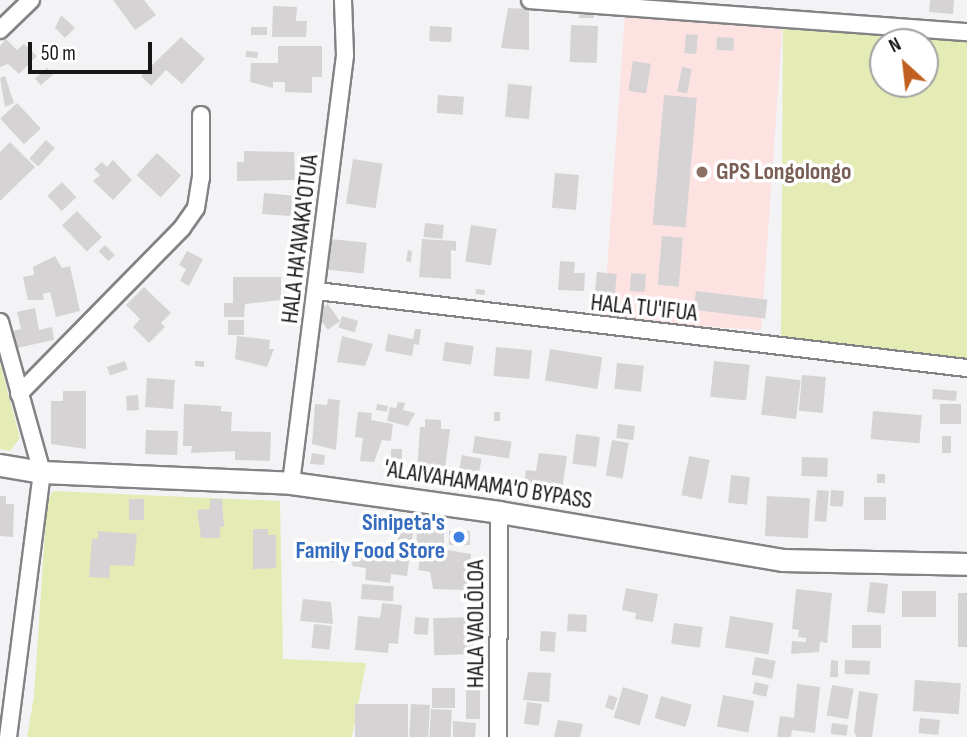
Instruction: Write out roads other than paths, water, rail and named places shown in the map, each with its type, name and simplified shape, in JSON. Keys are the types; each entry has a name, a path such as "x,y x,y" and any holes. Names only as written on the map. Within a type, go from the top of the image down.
{"main road":[{"name":"'ALAIVAHAMAMA'O BYPASS","path":"0,464 42,472 291,483 499,512 782,560 967,564"}],"street":[{"path":"0,30 31,0"},
{"name":"HALA HA'AVAKA'OTUA","path":"291,483 345,55 343,0"},
{"path":"530,0 967,32"},
{"path":"19,394 189,218 201,178 201,115"},
{"name":"HALA TU'IFUA","path":"317,291 967,368"},
{"path":"0,322 42,472 7,693 8,737"},
{"name":"HALA VAOLŌLOA","path":"498,737 499,512"}],"place":[{"name":"GPS Longolongo","path":"702,172"},
{"name":"Sinipeta's Family Food Store","path":"459,537"}]}
